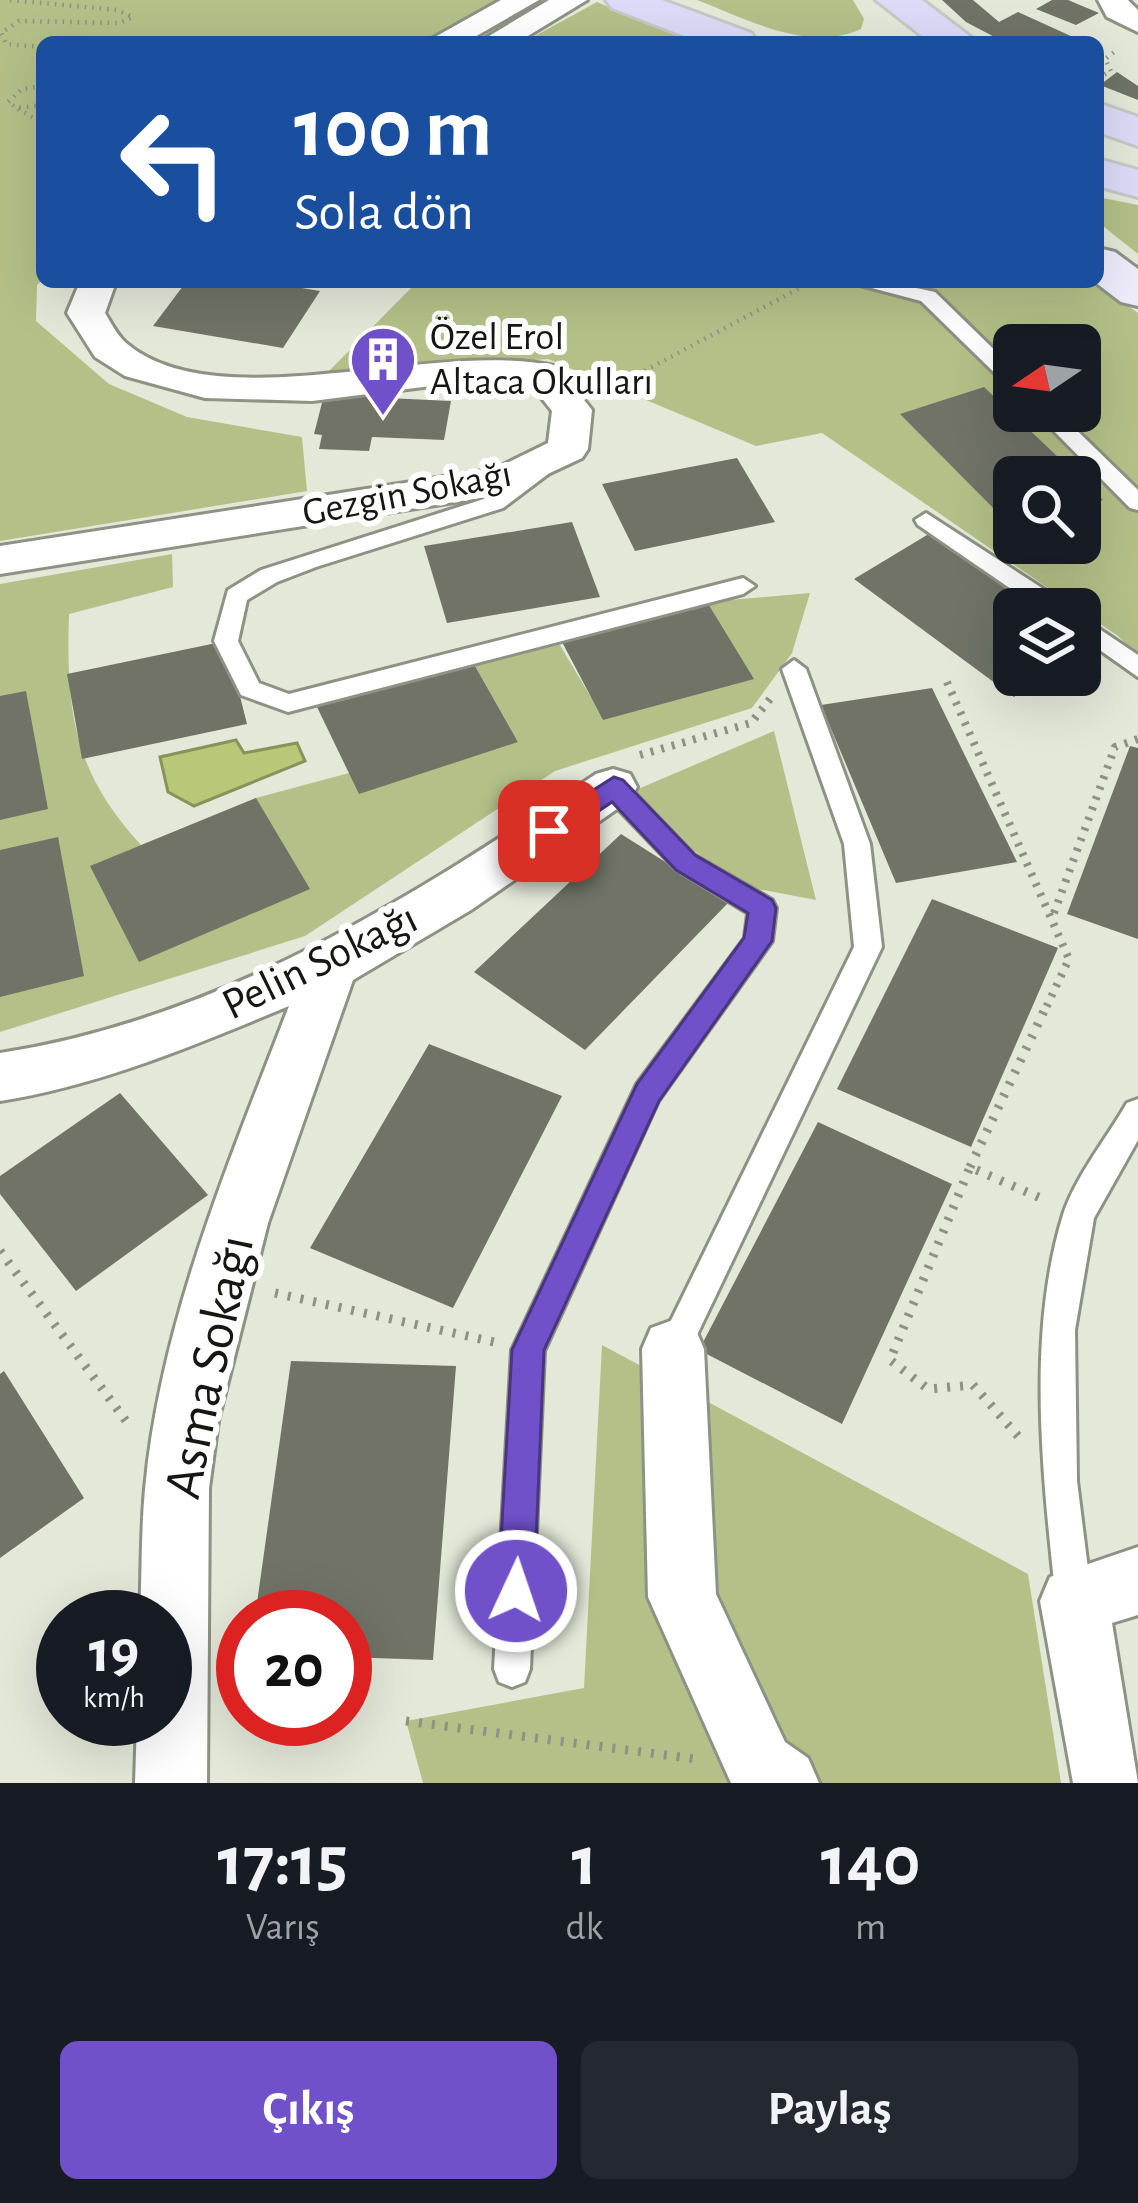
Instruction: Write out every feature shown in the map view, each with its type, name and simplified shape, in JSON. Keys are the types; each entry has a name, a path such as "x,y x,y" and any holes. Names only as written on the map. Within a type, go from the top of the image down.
{"main road":[{"path":"626,0 721,36"},
{"path":"896,0 948,36"},
{"path":"682,21 751,36"},
{"path":"1104,119 1138,133"},
{"path":"1104,266 1138,292"}],"street":[{"path":"454,36 524,0"},
{"path":"505,36 572,0"},
{"path":"1113,0 1118,11 1138,23"},
{"path":"96,288 86,313 109,349 139,368 205,386 312,389 471,369 544,376 570,429"},
{"name":"Gezgin Sokağı","path":"0,560 506,481 570,429"},
{"name":"Pelin Sokağı","path":"0,1077 51,1069 171,1031 332,966 453,896 614,787"},
{"name":"Asma Sokağı","path":"171,1783 182,1443 220,1281 332,966"},
{"path":"673,1349 682,1597 771,1775"},
{"path":"1110,1783 1104,1772 1074,1601 1138,1581"}],"lane":[{"path":"889,288 928,296 993,360"},
{"path":"570,429 495,503 269,576 236,596 226,641 250,689 288,703 743,586"},
{"path":"1066,432 1138,503"},
{"path":"926,520 1026,588"},
{"path":"1101,640 1138,668"},
{"path":"673,1349 868,947 857,844 794,669"},
{"path":"512,1669 528,1350 647,1093 758,941 762,908 686,862 614,787"},
{"path":"1074,1601 1060,1481 1060,1330 1079,1215 1138,1112"}],"path":[{"path":"10,0 118,10 134,17 119,23 19,21 1,33 6,44 36,46"},
{"path":"36,88 11,96 8,102 36,120"},
{"path":"16,108 36,106"},
{"path":"570,429 801,288"},
{"path":"614,787 632,757 751,723 794,669"},
{"path":"947,682 1069,959 970,1167 890,1360 928,1389 973,1385 1060,1481"},
{"path":"1053,914 1115,747 1138,740"},
{"path":"970,1167 1079,1215"},
{"path":"0,1251 177,1489"},
{"path":"220,1281 528,1350"},
{"path":"406,1721 771,1775"}],"shaded area":[{"path":"0,0 499,0 433,36 36,36 36,321 109,384 187,417 302,437 307,491 0,541"},
{"path":"697,0 853,0 864,19 861,29 830,36 799,35"},
{"path":"597,2 677,36 535,36"},
{"path":"1104,198 1138,205 1138,254 1104,227"},
{"path":"411,288 1104,288 1138,313 1138,656 1101,624 1101,588 1048,588 1013,564 1101,564 1101,456 993,456 993,550 822,433 756,446 548,359 324,376"},
{"path":"172,554 173,587 69,614 69,681 78,738 101,791 141,845 90,866 256,798 349,773 518,742 471,659 558,642 604,719 707,602 810,593 792,653 752,708 555,771 305,936 0,1032 0,584"},
{"path":"774,731 816,900 747,887 617,798"},
{"path":"236,740 244,753 297,743 305,761 194,806 168,792 160,757"},
{"path":"602,1345 1028,1574 1061,1783 423,1783 406,1721 584,1688"}],"building":[{"path":"942,0 973,0 999,22 1018,12 1071,36 993,36 966,22"},
{"path":"1052,0 1068,0 1099,13 1076,25 1036,9"},
{"path":"1117,72 1138,86 1138,100 1104,87"},
{"path":"182,288 320,291 283,348 153,326"},
{"path":"984,387 993,396 993,432 1032,432 1057,456 993,456 993,508 900,414"},
{"name":"Özel Erol Altaca Okulları","path":"324,395 451,401 444,440 372,437 369,451 319,449 322,435 314,434"},
{"path":"737,458 775,522 635,551 602,484"},
{"path":"572,522 600,597 447,623 424,546"},
{"path":"932,532 1013,588 993,588 993,682 854,579"},
{"path":"707,602 754,679 603,720 561,640"},
{"path":"226,641 247,724 82,759 67,674"},
{"path":"471,659 518,742 359,794 317,707"},
{"path":"932,688 1017,862 896,883 821,705"},
{"path":"26,691 48,809 0,820 0,696"},
{"path":"1130,746 1138,748 1138,939 1067,914"},
{"path":"256,798 310,889 139,962 90,866"},
{"path":"621,834 729,902 585,1050 474,972"},
{"path":"58,837 84,976 0,997 0,850"},
{"path":"932,899 1058,948 971,1147 837,1089"},
{"path":"429,1044 562,1096 453,1308 310,1248"},
{"path":"120,1093 208,1195 76,1291 0,1194 0,1176"},
{"path":"818,1122 952,1184 842,1424 699,1350"},
{"path":"291,1361 456,1366 433,1660 372,1658 372,1590 259,1590"},
{"path":"4,1371 84,1498 0,1558 0,1374"}],"place":[{"name":"Özel Erol Altaca Okulları","path":"383,418"}],"route":[{"path":"516,1591 528,1350 647,1093 758,941 762,908 686,862 614,787 549,831"}]}
